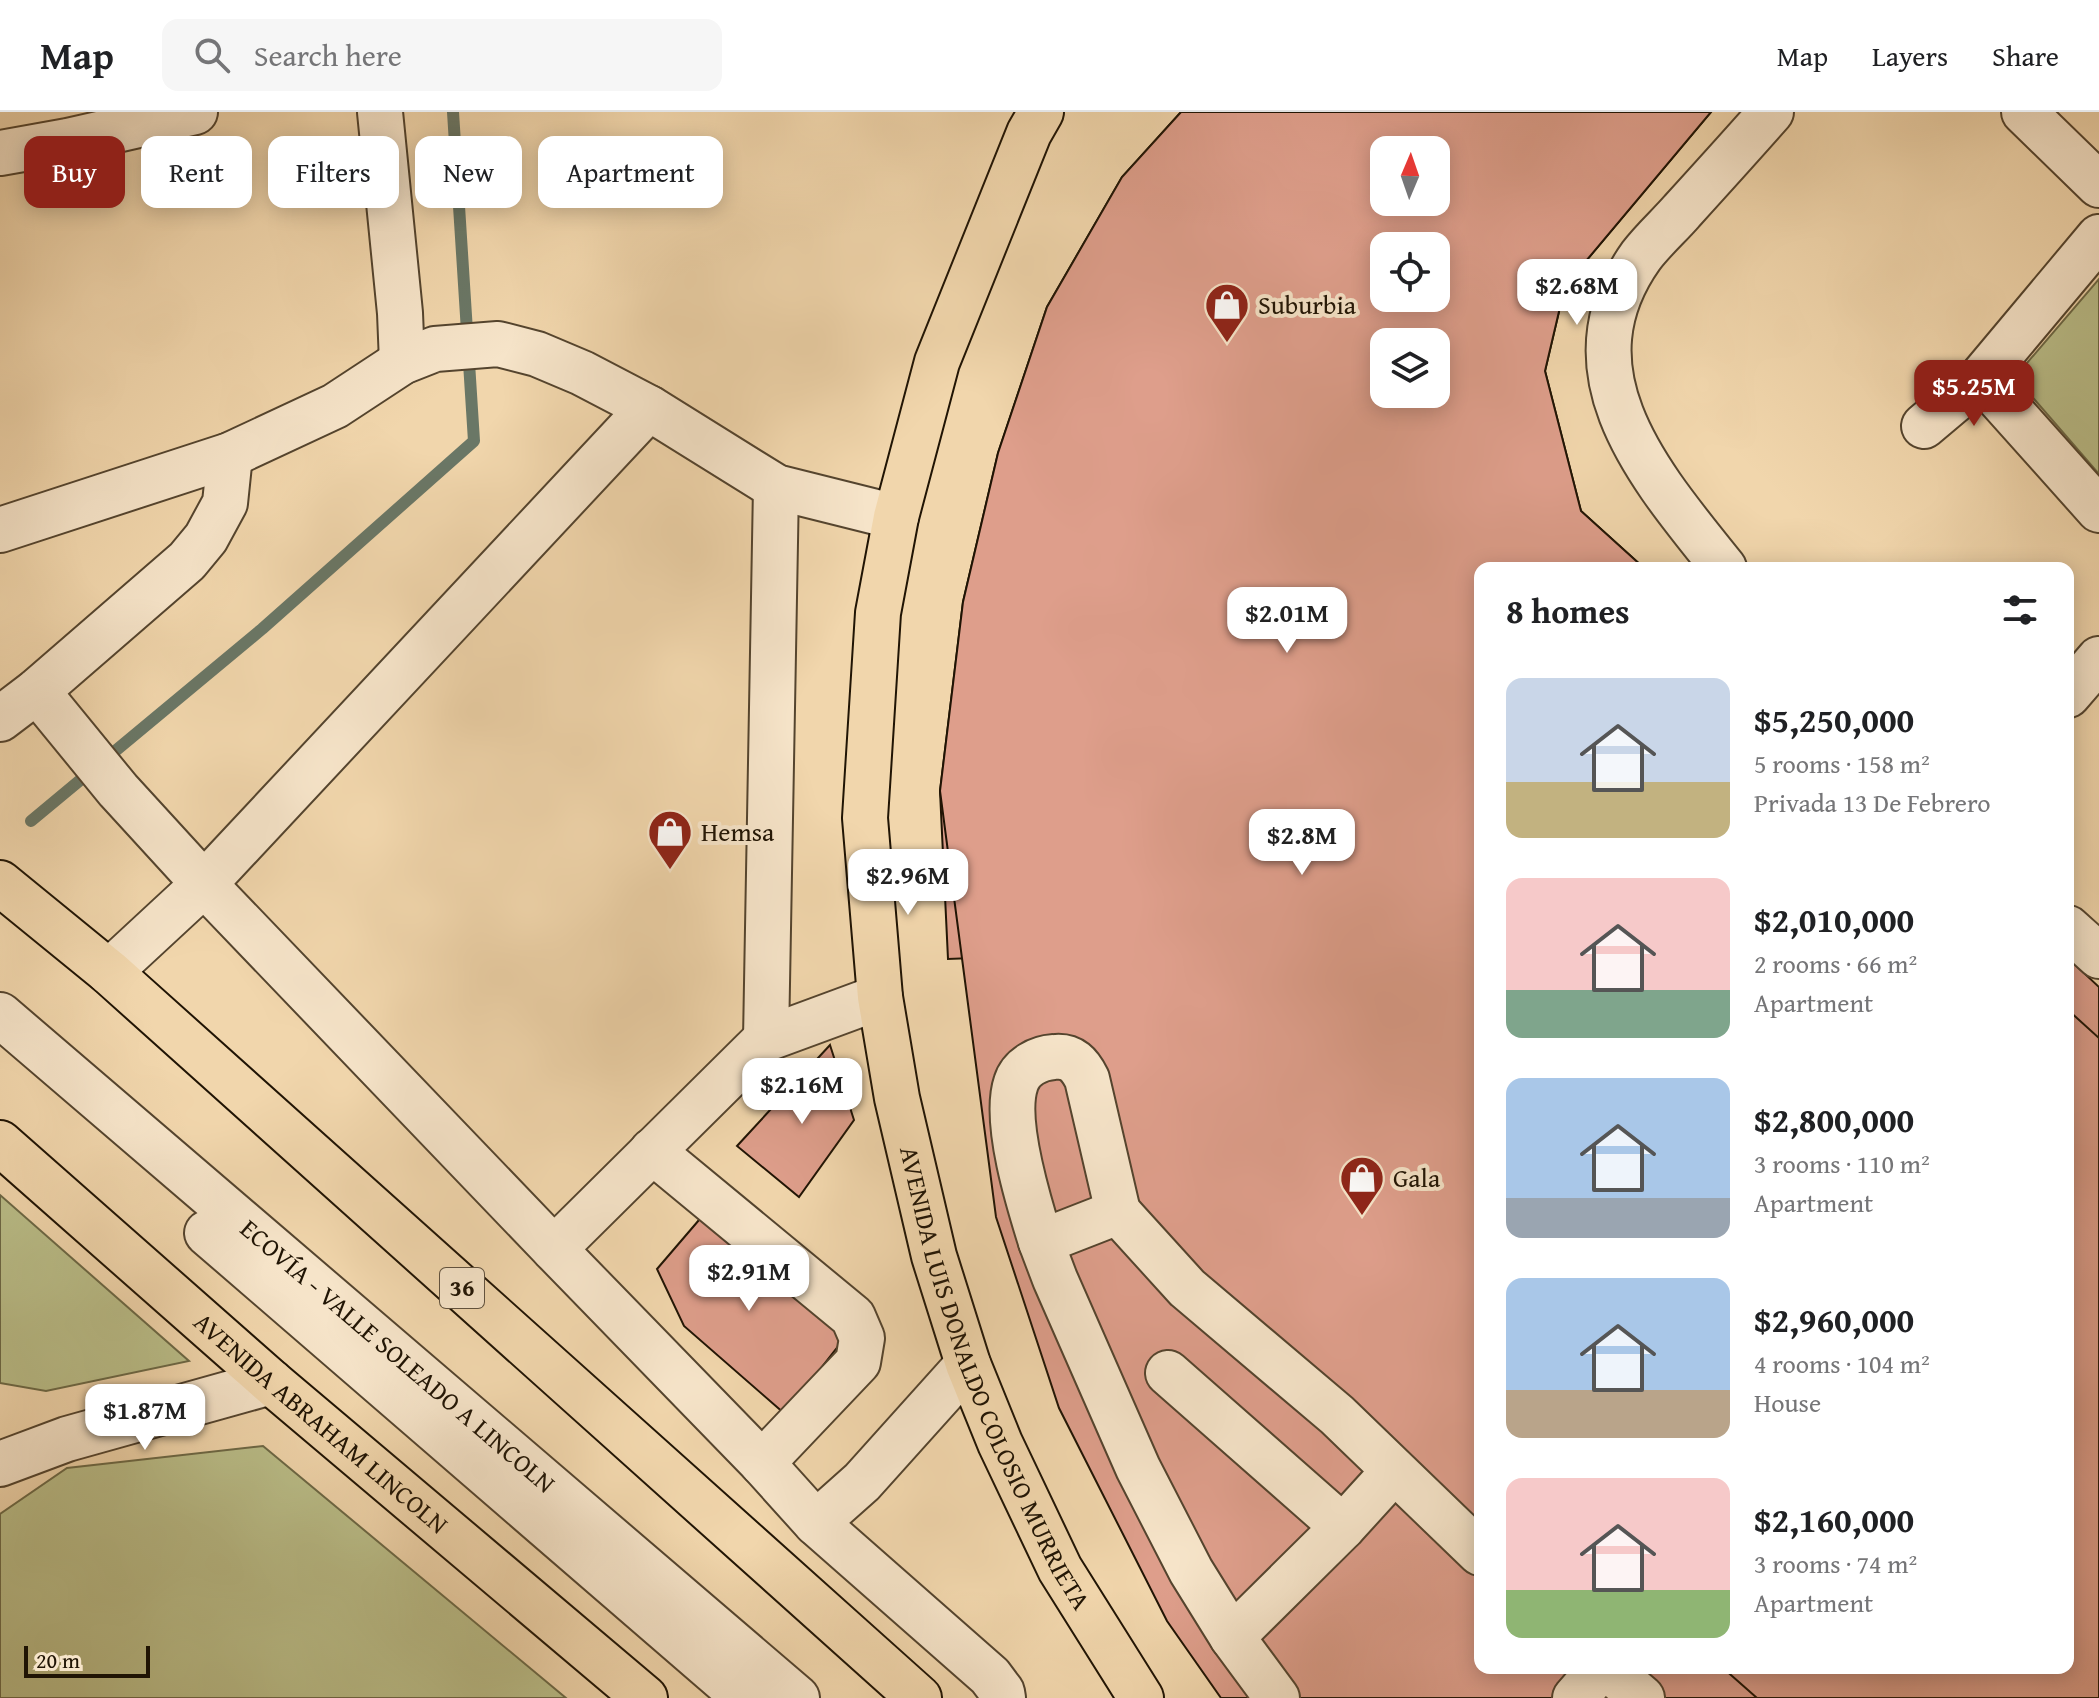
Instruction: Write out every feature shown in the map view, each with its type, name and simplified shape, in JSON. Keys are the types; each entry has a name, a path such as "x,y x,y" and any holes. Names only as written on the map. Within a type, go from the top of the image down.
{"main road":[{"name":"AVENIDA LUIS DONALDO COLOSIO MURRIETA","path":"1041,112 1029,133 937,362 896,517 878,613 865,818 880,997 897,1098 934,1256 968,1364 1000,1443 1060,1569 1141,1698"},
{"name":"36","path":"0,883 109,972 919,1698"},
{"name":"AVENIDA ABRAHAM LINCOLN","path":"0,1143 271,1382 645,1698"}],"street":[{"path":"0,153 195,112"},
{"path":"380,112 400,313 418,356"},
{"path":"1719,562 1657,483 1619,414 1609,361 1612,312 1641,257 1771,112"},
{"path":"2024,112 2099,185"},
{"path":"1924,426 1981,378 2099,237"},
{"path":"0,530 230,455 335,406 418,356 498,344 537,354 582,373 649,408 776,487 896,517"},
{"path":"1981,378 2099,510"},
{"path":"109,972 204,884 649,408"},
{"path":"0,719 37,691 197,550 225,503 230,455"},
{"path":"766,1039 776,487"},
{"path":"2074,688 2099,659"},
{"path":"37,691 204,884 762,1463 816,1523 990,1676 1003,1698"},
{"path":"2074,933 2099,956"},
{"path":"554,1249 766,1039 880,997"},
{"name":"ECOVÍA - VALLE SOLEADO A LINCOLN","path":"0,1015 797,1698"},
{"path":"0,1053 745,1698"},
{"path":"1277,1698 1232,1637 1191,1571 1138,1468 1041,1242 1016,1146 1013,1103 1015,1084 1023,1070 1039,1060 1056,1056 1070,1058 1081,1067 1087,1079 1118,1212 1187,1288 1337,1415 1474,1547"},
{"path":"652,1151 853,1317 862,1338 858,1362 762,1463"},
{"path":"1041,1242 1118,1212"},
{"path":"816,1523 862,1482 968,1364"},
{"path":"1168,1373 1343,1527"},
{"path":"0,1464 67,1439 271,1382"},
{"path":"1232,1637 1343,1527 1394,1471"},
{"path":"1575,1698 1596,1674"},
{"path":"1614,1674 1642,1698"}],"green space":[{"path":"2099,279 2099,474 2015,377"},
{"path":"0,1195 189,1361 46,1391 0,1383"},
{"path":"263,1446 566,1698 0,1698 0,1514 67,1468"}],"building":[{"path":"1181,112 1711,112 1565,286 1545,371 1581,511 1637,562 1474,562 1474,1447 1177,1184 1159,951 948,959 940,791 963,602 998,453 1047,307 1122,177"},
{"path":"1181,112 1711,112 1565,286 1545,371 1581,511 1637,562 1474,562 1474,1674 2074,1674 2074,964 2099,987 2099,1698 1221,1698 1167,1621 1059,1408 996,1217 940,791 963,602 998,453 1047,307 1122,177"},
{"path":"2074,1015 2099,1038 2099,1698 1757,1698 1730,1674 2074,1674"},
{"path":"830,1045 854,1120 799,1197 737,1146"},
{"path":"705,1213 850,1331 785,1414 684,1326 657,1269"}],"waterway":[{"path":"31,821 262,629 474,441 453,112"}],"place":[{"name":"Suburbia","path":"1227,344"},
{"name":"Hemsa","path":"670,871"},
{"name":"Gala","path":"1362,1217"}]}
